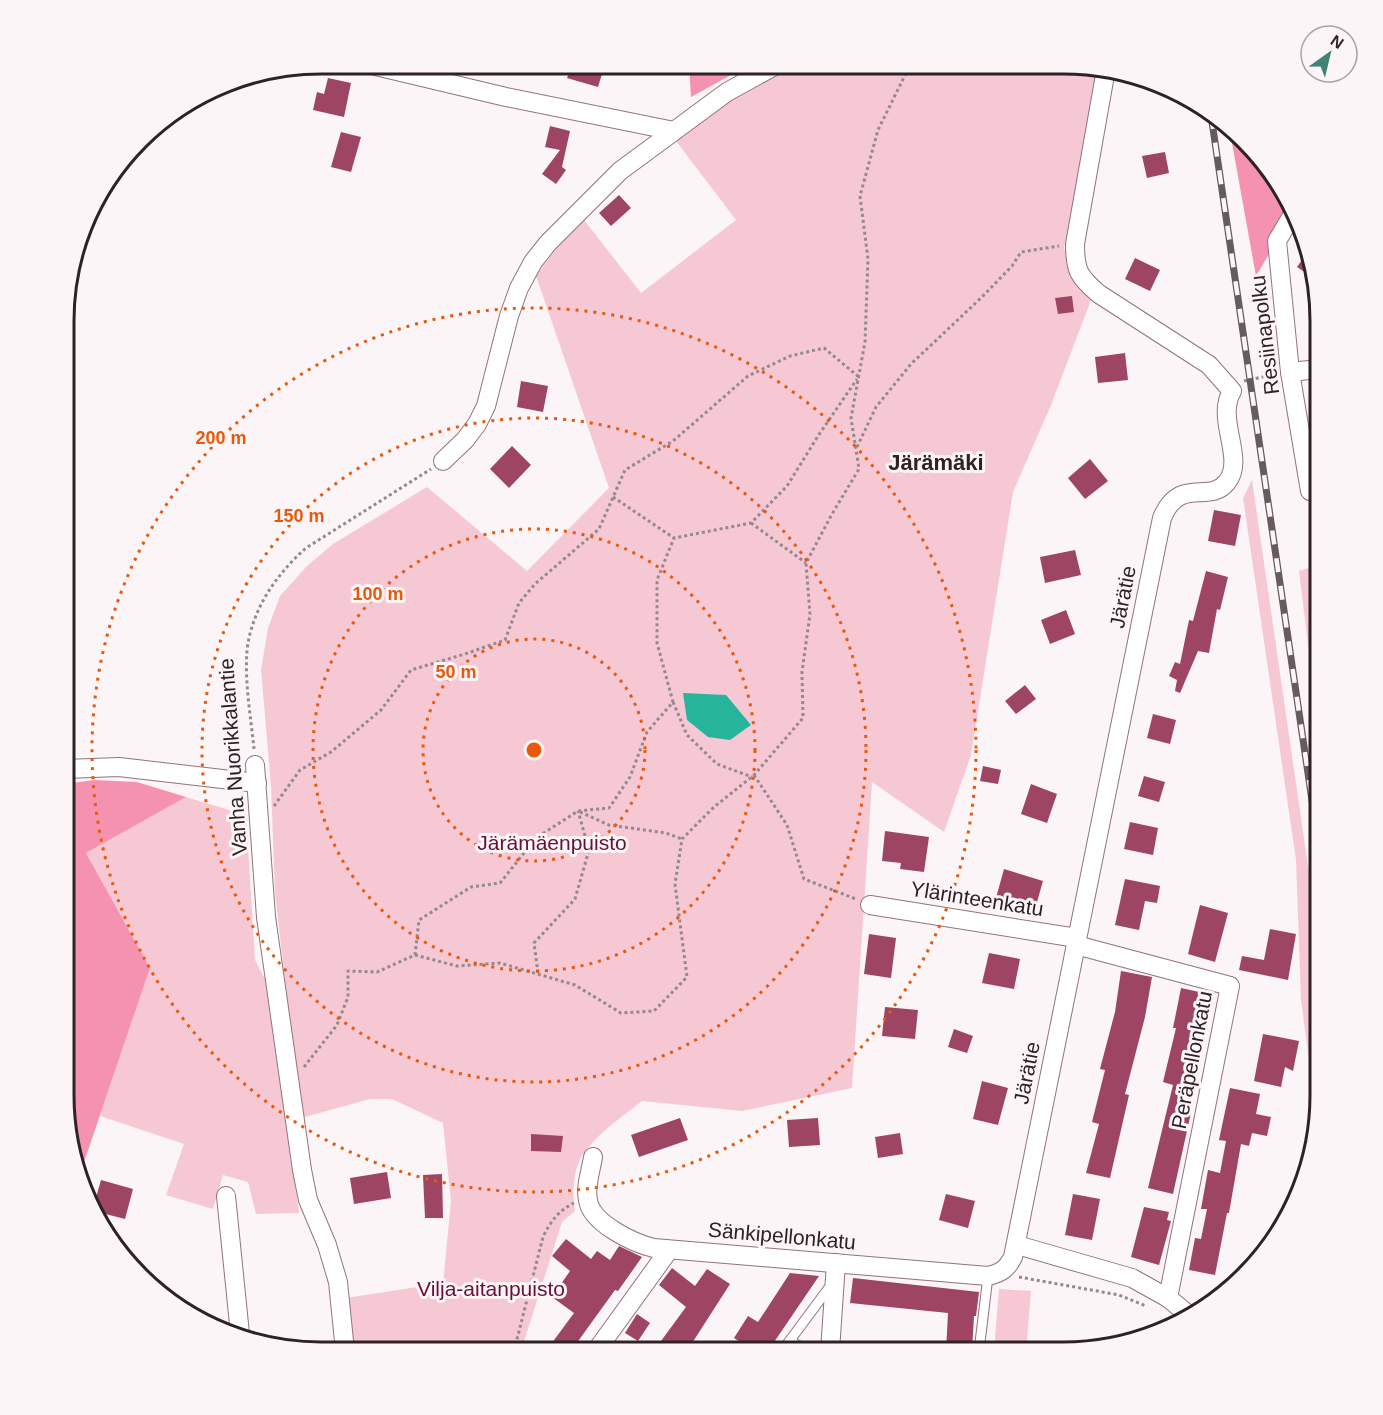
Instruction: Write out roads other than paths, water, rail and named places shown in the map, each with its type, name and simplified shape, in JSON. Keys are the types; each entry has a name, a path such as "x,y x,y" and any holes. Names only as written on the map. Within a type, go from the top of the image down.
{"street":[{"path":"409,74 506,97 674,131"},
{"path":"443,461 465,440 477,424 486,406 509,316 519,288 533,262 548,243 620,171 727,92 760,74"},
{"name":"Järätie","path":"1017,1245 1162,518 1167,506 1177,497 1189,492 1218,490 1227,483 1233,462 1226,409 1227,399 1232,391 1209,365 1099,294 1077,272 1075,244 1105,77"},
{"name":"Resiinapolku","path":"1289,221 1277,241 1290,372 1310,491"},
{"path":"1290,372 1310,370"},
{"name":"Vanha Nuorikkalantie","path":"74,769 119,767 256,774 266,917 290,1085 308,1200 327,1245 338,1282 344,1342"},
{"name":"Ylärinteenkatu","path":"870,905 1076,941"},
{"name":"Peräpellonkatu","path":"1076,941 1230,986 1168,1298"},
{"name":"Sänkipellonkatu","path":"593,1157 587,1197 590,1208 598,1218 639,1245 835,1272 994,1275"},
{"path":"226,1196 239,1327"},
{"path":"994,1275 1008,1266 1017,1245 1132,1278 1168,1298 1183,1310"},
{"path":"603,1342 669,1250"},
{"path":"831,1342 835,1272"}],"lane":[{"path":"790,1341 835,1272"},
{"path":"981,1342 994,1275"}],"railway":[{"path":"1212,125 1310,787"}],"district":[{"name":"Järämäki","path":"936,462"}],"park label":[{"name":"Järämäenpuisto","path":"552,843"},
{"name":"Vilja-aitanpuisto","path":"491,1289"}]}
